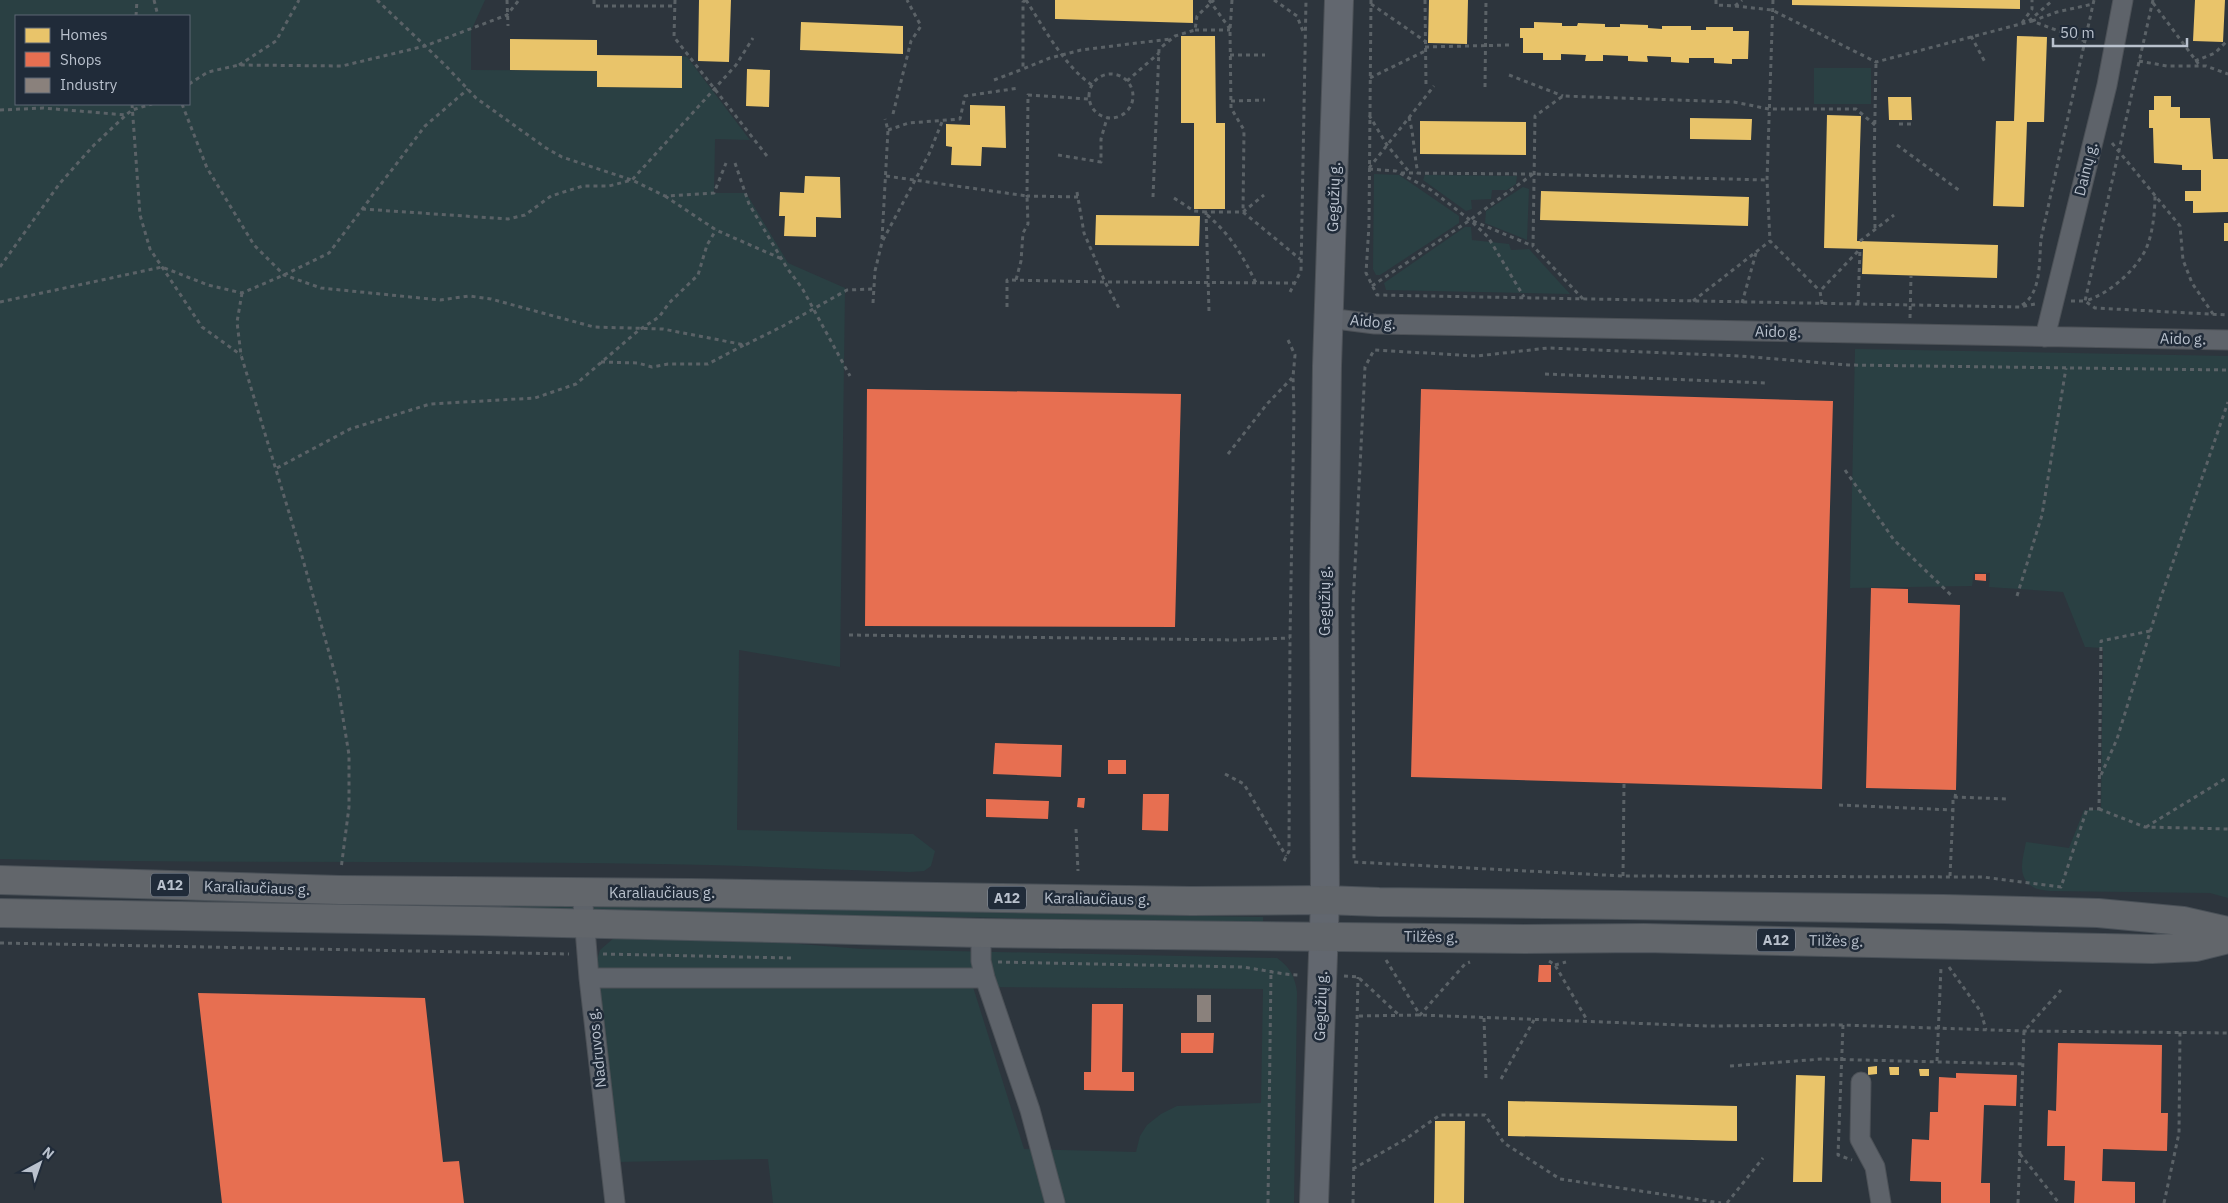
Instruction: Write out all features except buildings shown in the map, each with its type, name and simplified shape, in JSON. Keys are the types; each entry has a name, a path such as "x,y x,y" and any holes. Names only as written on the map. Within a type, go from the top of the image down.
{"highway":[{"name":"Karaliaučiaus g.","path":"0,880 340,890 1191,901 1325,900"},
{"name":"A12","path":"1325,900 2098,913 2183,921 2228,931"},
{"name":"Karaliaučiaus g.","path":"0,912 585,923 981,933 1324,937"},
{"name":"Tilžės g.","path":"1324,937 1644,938 1942,950 2152,949 2196,947 2228,939"}],"main road":[{"name":"Gegužių g.","path":"1314,1203 1325,900 1324,601 1328,318 1334,206 1339,0"}],"street":[{"name":"Dainų g.","path":"2045,337 2097,125 2124,0"},
{"name":"Aido g.","path":"1328,318 1375,324 2228,340"},
{"name":"Nadruvos g.","path":"582,892 589,978 615,1203"},
{"path":"981,933 983,970 1030,1110 1055,1203"},
{"path":"589,978 983,970"},
{"path":"1861,1082 1860,1139 1875,1167 1881,1203"}],"path":[{"path":"136,15 137,0"},
{"path":"154,0 158,15"},
{"path":"239,65 276,41 300,0"},
{"path":"377,0 426,46 476,98 546,148 562,157 632,180 665,196 716,230 782,259"},
{"path":"507,0 508,26"},
{"path":"190,83 208,72 239,65 342,66 426,46 507,15 519,0"},
{"path":"594,0 594,6 675,6"},
{"path":"675,0 674,37 767,156"},
{"path":"894,114 911,41 921,26 907,0"},
{"path":"1023,69 1023,2 1026,0 1063,55 1082,78 1092,85"},
{"path":"1232,0 1230,30 1231,108 1244,130 1243,212"},
{"path":"1274,0 1297,16 1306,37"},
{"path":"1290,292 1301,271 1306,0"},
{"path":"1424,0 1426,86"},
{"path":"1485,87 1486,0"},
{"path":"1716,0 1716,5 1772,10 1876,62 2030,22 2093,2 2041,239 2037,279 2028,302 2020,306"},
{"path":"1735,6 1742,0"},
{"path":"1772,0 1767,180 1770,241 1820,291 1822,304"},
{"path":"2022,24 2032,9 2032,0"},
{"path":"2030,22 2053,0"},
{"path":"1194,30 1198,16 1211,1 1230,30"},
{"path":"2085,301 2153,1"},
{"path":"2153,1 2200,66"},
{"path":"1371,2 1425,42"},
{"path":"1371,2 1366,273 1377,295 1742,303 2020,306 2054,301 2085,301 2097,298 2123,279 2146,248 2155,212 2154,195"},
{"path":"2030,22 2085,40"},
{"path":"994,80 1063,55 1106,46 1172,38 1194,30 1230,30"},
{"path":"1971,36 1986,64"},
{"path":"362,209 508,219 525,215 551,196 583,186 609,186 632,180 736,66 753,38"},
{"path":"1127,81 1172,38"},
{"path":"2195,60 2215,53 2228,40"},
{"path":"1370,78 1425,49 1509,46"},
{"path":"1153,197 1159,52"},
{"path":"1230,56 1265,56"},
{"path":"2139,60 2167,66 2200,66 2228,74"},
{"path":"1876,62 1876,228"},
{"path":"1104,75 1118,75 1127,81 1132,91 1131,105 1121,116 1107,118 1095,111 1089,99 1092,85 1104,75"},
{"path":"1509,75 1564,96 1734,102 1769,110 1856,109 1875,125"},
{"path":"1369,168 1434,86"},
{"path":"888,130 909,123 942,122 960,119 965,96 1019,88"},
{"path":"0,302 162,267 208,285 242,293 284,275 329,253 425,126 468,89"},
{"path":"1016,280 1021,261 1023,233 1028,224 1028,95 1089,99"},
{"path":"1533,246 1535,116 1564,96"},
{"path":"1231,101 1265,100"},
{"path":"132,105 140,215 150,249 202,326 241,354"},
{"path":"0,267 60,183 94,144 132,110 149,105"},
{"path":"182,105 207,168 254,245 284,275 321,288 440,300 470,296 491,299 594,328 663,330 745,345"},
{"path":"0,110 42,108 126,115"},
{"path":"1369,114 1387,145 1410,173"},
{"path":"1409,117 1414,136 1414,156 1418,174"},
{"path":"1058,155 1101,162 1102,139 1107,118"},
{"path":"873,303 875,271 882,242 888,130 885,119"},
{"path":"882,242 929,154 942,122"},
{"path":"1898,124 1914,124"},
{"path":"2097,125 2180,226 2183,260 2192,283 2212,314"},
{"path":"1898,146 1960,191"},
{"path":"665,196 714,193 726,163"},
{"path":"735,164 749,204 802,288 850,376"},
{"path":"1369,168 1400,173 1431,190 1470,220 1488,237 1524,297"},
{"path":"1400,173 1533,174 1767,180"},
{"path":"1372,286 1470,220 1533,174"},
{"path":"886,176 1027,196 1078,197"},
{"path":"1077,192 1084,233 1105,282 1120,310"},
{"path":"1174,198 1194,211 1206,213 1243,212 1264,195"},
{"path":"1243,212 1301,260"},
{"path":"1206,213 1228,234 1241,252 1256,283"},
{"path":"1206,213 1209,311"},
{"path":"1860,241 1894,215"},
{"path":"1470,220 1533,246 1584,300"},
{"path":"276,468 350,428 430,404 535,398 576,384 600,362 659,317 669,304 698,276 707,245 716,230"},
{"path":"1693,301 1770,241"},
{"path":"1820,291 1860,249 1858,304"},
{"path":"1742,303 1756,252"},
{"path":"1911,276 1911,335"},
{"path":"1007,307 1007,280 1296,283"},
{"path":"600,362 638,363 652,367 668,364 708,364 847,290 873,289"},
{"path":"242,293 237,322 241,354 337,681 347,746 349,807 340,890"},
{"path":"2085,301 2095,308 2228,315"},
{"path":"1284,861 1289,851 1293,377 1295,355 1288,340"},
{"path":"2228,370 1848,365 1740,356 1548,348 1477,356 1374,350 1364,367 1353,606 1354,862 1623,876 1991,878 2061,887 2087,808 2099,809 2145,827 2228,829"},
{"path":"2017,596 2042,515 2066,368"},
{"path":"1546,374 1766,383"},
{"path":"1228,454 1267,404 1293,377"},
{"path":"2100,777 2117,739 2150,631 2228,402"},
{"path":"1844,470 1894,540 1951,595"},
{"path":"2099,809 2101,641 2150,631"},
{"path":"849,635 1235,640 1290,638"},
{"path":"1226,774 1244,784 1286,856"},
{"path":"2145,827 2228,777"},
{"path":"1623,876 1624,783"},
{"path":"1950,877 1953,798 1955,798 1956,790"},
{"path":"1955,798 2008,799"},
{"path":"1839,806 1953,810"},
{"path":"1076,829 1078,871"},
{"path":"0,943 793,958"},
{"path":"1937,1061 1942,950"},
{"path":"1942,950 1981,1012 1986,1030"},
{"path":"1381,951 1420,1015"},
{"path":"1542,956 1555,965 1588,1021"},
{"path":"1420,1015 1465,964 1473,961"},
{"path":"983,970 1241,967 1270,970 1287,976 1322,976"},
{"path":"1268,1203 1270,970"},
{"path":"1353,1203 1359,1016 1358,977 1400,1016"},
{"path":"2018,1203 2024,1031 2060,990"},
{"path":"1359,1016 1420,1015 1707,1026 1843,1025 2024,1031 2228,1033"},
{"path":"1484,1018 1486,1079"},
{"path":"1502,1079 1534,1020"},
{"path":"2164,1203 2178,1134 2180,1032"},
{"path":"1730,1066 1822,1059 2023,1064"},
{"path":"1353,1169 1404,1140 1440,1115 1485,1114 1504,1143 1560,1179 1721,1203"},
{"path":"2019,1154 2059,1203"},
{"path":"1728,1203 1762,1158"}],"green space":[{"path":"0,0 485,0 471,31 471,70 597,71 597,87 681,88 682,56 687,57 750,140 715,139 714,193 746,193 788,263 845,288 840,667 739,650 737,830 913,834 935,851 931,866 924,871 910,872 709,865 0,859"},
{"path":"1814,68 1871,68 1871,104 1814,104"},
{"path":"1374,174 1399,175 1459,216 1459,223 1380,275 1376,275 1373,269"},
{"path":"1425,175 1517,176 1516,184 1507,190 1492,190 1491,199 1471,200 1472,209 1466,211 1423,180"},
{"path":"1523,187 1529,189 1527,240 1485,223 1486,211"},
{"path":"1465,227 1471,227 1472,240 1509,244 1511,250 1529,249 1570,294 1386,290 1384,283"},
{"path":"1855,349 2228,356 2228,898 2210,893 2050,891 2035,888 2024,878 2022,861 2026,842 2069,848 2084,810 2101,810 2103,648 2085,647 2063,592 1989,587 1990,573 1974,572 1972,586 1850,588"},
{"path":"375,901 1263,917 1263,923 377,906 373,903"},
{"path":"615,937 710,937 862,949 1277,958 1291,973 1297,992 1294,1203 773,1203 768,1159 616,1162 596,963 600,950","holes":["973,987 1263,989 1261,1103 1177,1106 1161,1114 1147,1125 1140,1136 1136,1152 1024,1149"]}]}
